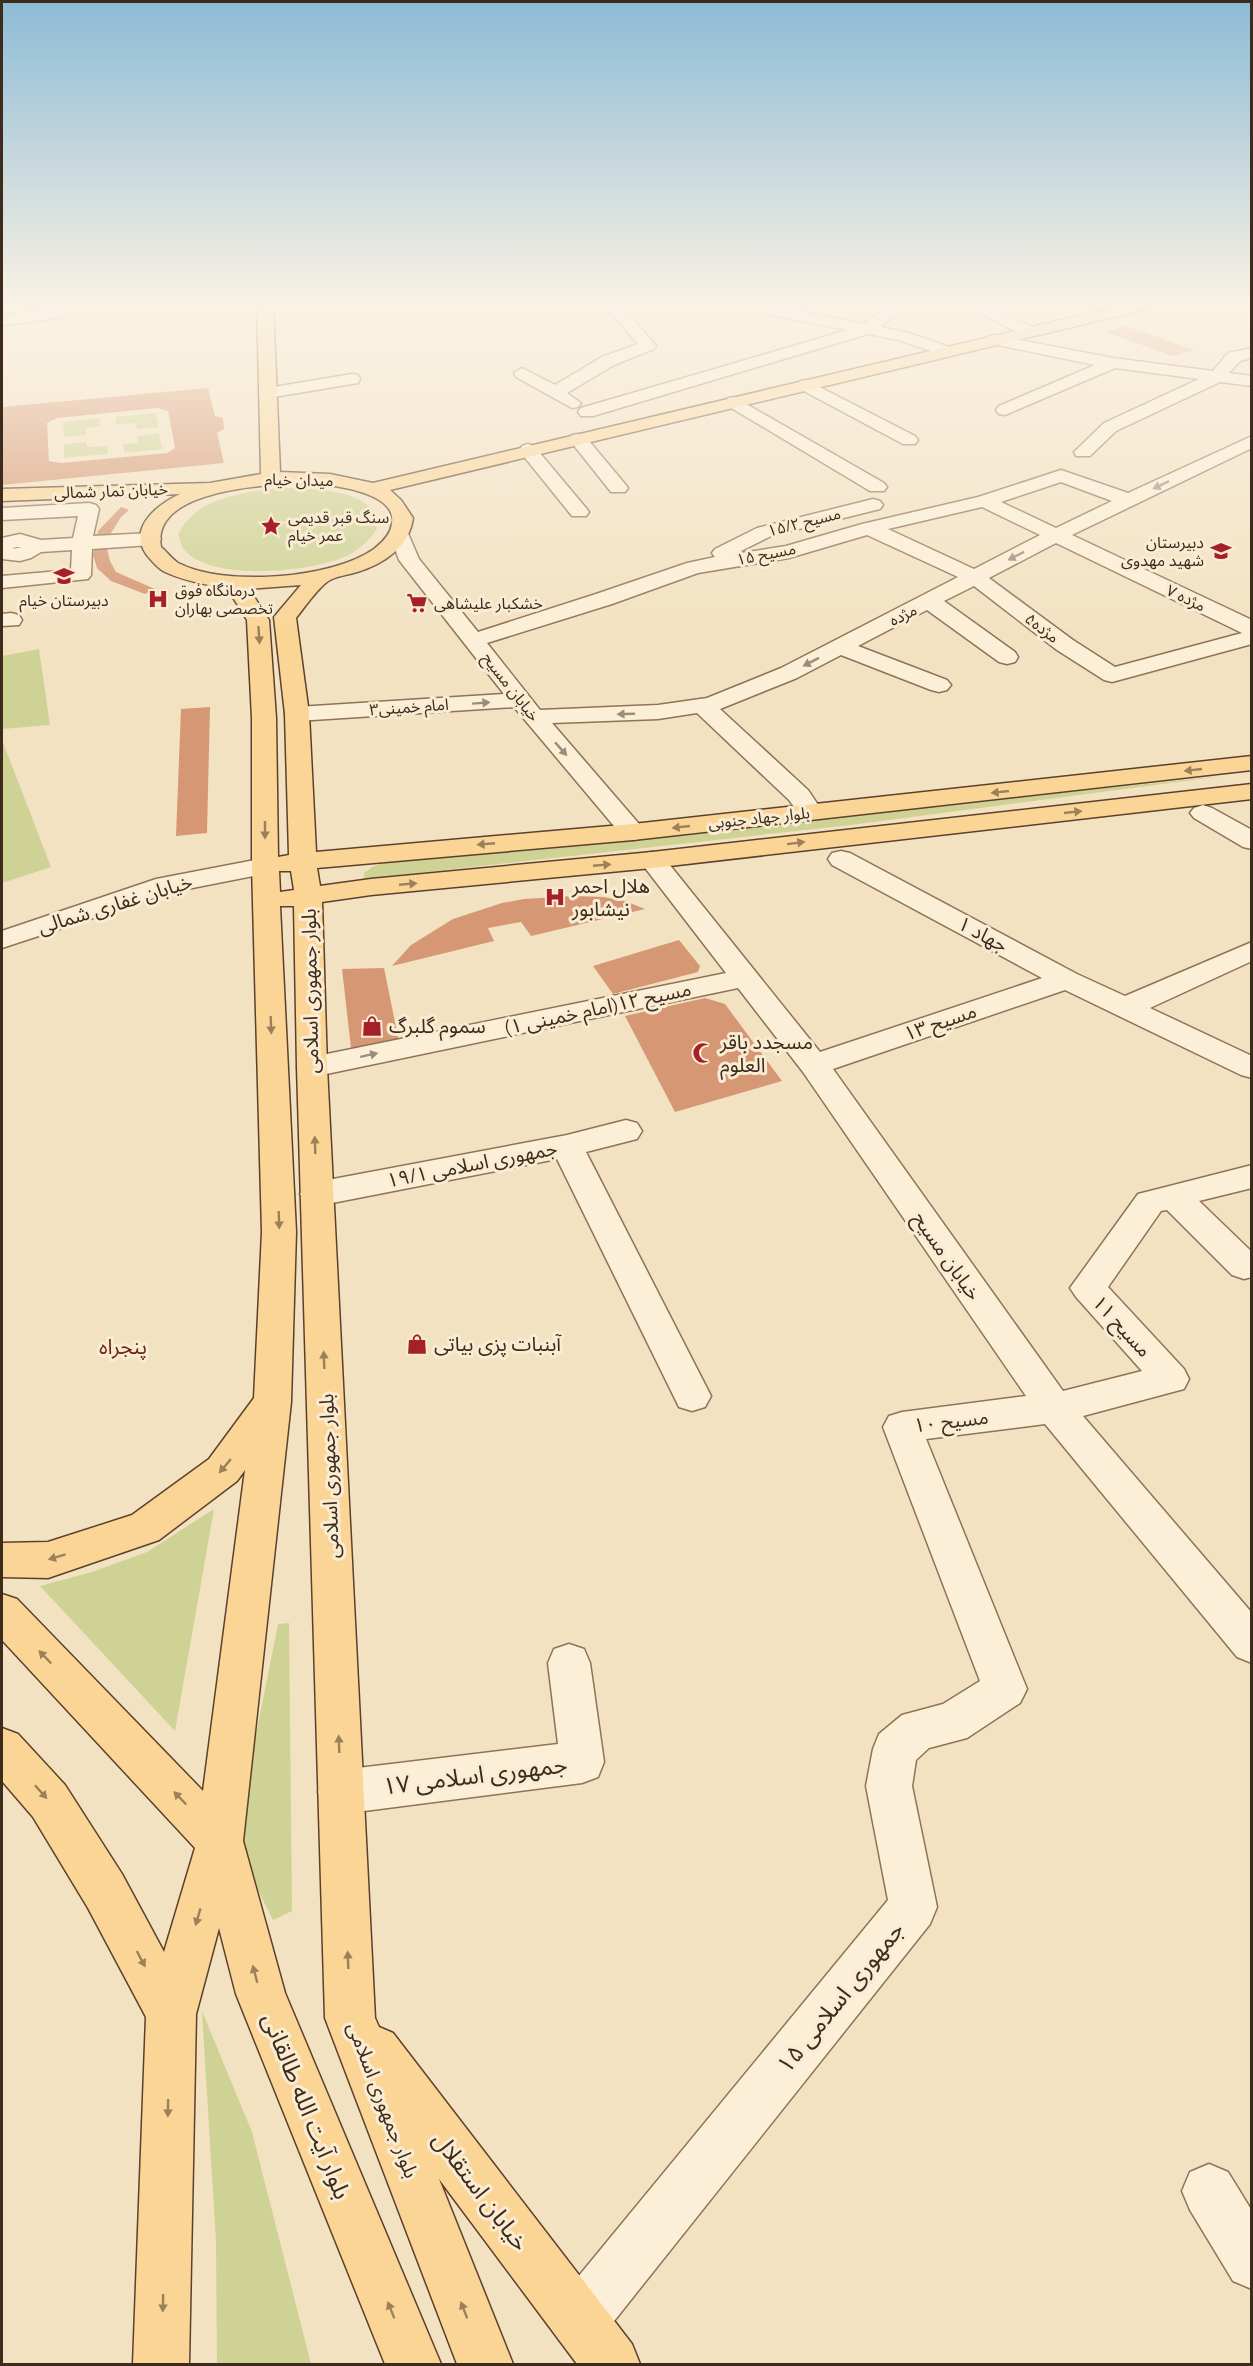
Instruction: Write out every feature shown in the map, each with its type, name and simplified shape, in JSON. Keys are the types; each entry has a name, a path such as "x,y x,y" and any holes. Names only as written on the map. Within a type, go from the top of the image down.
{"main road":[{"path":"269,413 271,478"},
{"path":"371,489 685,413"},
{"name":"میدان خیام","path":"151,538 150,531 162,513 187,498 220,486 271,478 309,477 371,489 393,502 403,518 400,535"},
{"name":"خیابان تمار شمالی","path":"2,495 220,486"},
{"path":"151,538 152,548 167,564 196,576 235,583 279,583 320,577 357,567 384,552 400,535"},
{"name":"بلوار جمهوری اسلامی","path":"320,577 285,617 297,714 303,862 308,896 312,1067 350,2018 485,2364"},
{"name":"بلوار جمهوری اسلامی","path":"161,2364 171,2014 220,1841 272,1402 279,1232 265,866 264,718 258,620 235,583"},
{"name":"بلوار جهاد جنوبی","path":"265,866 375,854 633,832 810,812 1247,769"},
{"name":"بلوار جهاد جنوبی","path":"267,902 371,887 652,860 1251,792"},
{"path":"371,887 359,881 355,873 360,862 375,854"},
{"path":"2,1560 48,1560 145,1528 223,1470 272,1402"},
{"path":"2,1612 220,1841"},
{"path":"2,1749 49,1801 105,1891 171,2014"},
{"name":"بلوار آیت الله طالقانی","path":"220,1841 261,1994 413,2364"},
{"name":"خیابان استقلال","path":"350,2018 612,2364"}],"street":[{"path":"590,413 619,429"},
{"name":"مسیح ۱۵/۲","path":"694,567 764,532 881,495 752,413"},
{"path":"858,413 909,440"},
{"path":"1083,452 1110,427 1139,413"},
{"path":"578,439 618,488"},
{"name":"مژده","path":"527,709 658,712 712,704 789,674 1056,535 1251,441"},
{"path":"528,450 579,512"},
{"name":"مسیح ۱۵","path":"474,640 604,599 694,567 789,552 869,528 984,501 1061,476 1129,500"},
{"name":"مژده ۷","path":"984,501 1251,629"},
{"path":"2,514 89,509 82,543 81,575 2,582"},
{"name":"مژده۵","path":"869,528 975,577 1065,645 1112,675 1251,637"},
{"name":"خیابان مسیح","path":"400,535 409,560 527,709 633,832"},
{"path":"2,552 21,554 30,551 35,546 151,538"},
{"path":"2,546 12,541 23,540 32,542 35,546"},
{"path":"929,601 1007,657"},
{"path":"840,647 939,685"},
{"path":"703,705 799,795 810,812"},
{"name":"امام خمینی۳","path":"297,714 527,709"},
{"path":"1203,813 1251,841"},
{"name":"جهاد ۱","path":"841,858 1067,980 1251,1068"},
{"name":"خیابان مسیح","path":"652,860 814,1065 1054,1408 1251,1644"},
{"name":"خیابان غفاری شمالی","path":"2,940 166,885 265,866"},
{"path":"1126,1007 1251,950"},
{"name":"مسیح ۱۲(امام خمینی ۱)","path":"312,1067 744,978"},
{"name":"مسیح ۱۳","path":"814,1065 1067,980"},
{"name":"جمهوری اسلامی ۱۹/۱","path":"317,1194 567,1146 626,1131"},
{"path":"567,1146 692,1396"},
{"name":"مسیح ۱۱","path":"1054,1408 1171,1379 1088,1288 1150,1202 1251,1176"},
{"path":"1172,1195 1244,1266"},
{"name":"مسیح ۱۰","path":"947,1544 902,1427 1054,1408"},
{"name":"جمهوری اسلامی ۱۵","path":"579,2320 913,1907 889,1786 895,1749 918,1730 952,1723 1005,1689 947,1544"},
{"name":"جمهوری اسلامی ۱۷","path":"341,1792 582,1762 569,1663"},
{"path":"1209,2191 1251,2262"}],"green space":[{"path":"156,413 159,427 137,429 136,423 116,425 116,417"},
{"path":"100,418 101,426 86,428 86,435 64,437 63,422"},
{"path":"159,433 162,449 124,453 123,444 138,443 137,436"},
{"path":"86,442 87,447 107,446 108,454 64,458 64,444"},
{"path":"280,488 332,491 358,499 368,505 375,514 377,529 364,544 347,556 331,562 286,570 237,570 214,566 196,559 183,548 178,535 186,522 208,504 236,495"},
{"path":"39,649 50,725 2,729 2,656"},
{"path":"2,740 51,867 2,883"},
{"path":"1224,776 851,825 364,879 364,873 372,867 388,861"},
{"path":"214,1509 175,1731 40,1586 92,1572 147,1552"},
{"path":"289,1623 292,1911 273,1920 238,1851 238,1825 278,1624"},
{"path":"202,2011 252,2132 311,2364 217,2364 216,2242"}],"building":[{"path":"2,413 103,413 57,418 47,423 49,461 61,463 167,453 175,448 168,413 214,413 215,416 223,418 224,429 217,433 224,463 2,485"},
{"path":"121,507 129,510 121,517 108,538 107,549 110,561 116,572 155,589 145,594 111,581 97,568 93,555 98,531"},
{"path":"210,707 207,833 176,836 181,709"},
{"path":"603,897 625,901 645,909 531,936 521,922 488,928 494,941 392,966 411,945 453,919 502,903 524,899"},
{"path":"679,940 700,966 698,972 613,994 593,966"},
{"path":"384,968 399,1042 351,1048 342,969"},
{"name":"مسجدد باقر العلوم","path":"705,998 725,1004 782,1081 675,1112 625,1016"}],"place":[{"name":"سنگ قبر قدیمی عمر خیام","path":"271,526"},
{"name":"دبیرستان شهید مهدوی","path":"1221,551"},
{"name":"دبیرستان خیام","path":"64,576"},
{"name":"درمانگاه فوق تخصصی بهاران","path":"158,599"},
{"name":"خشکبار علیشاهی","path":"417,603"},
{"name":"هلال احمر نیشابور","path":"555,897"},
{"name":"سموم گلبرگ","path":"372,1026"},
{"name":"مسجدد باقر العلوم","path":"703,1053"},
{"name":"آبنبات پزی بیاتی","path":"417,1344"}],"district":[{"name":"پنجراه","path":"123,1346"}]}
